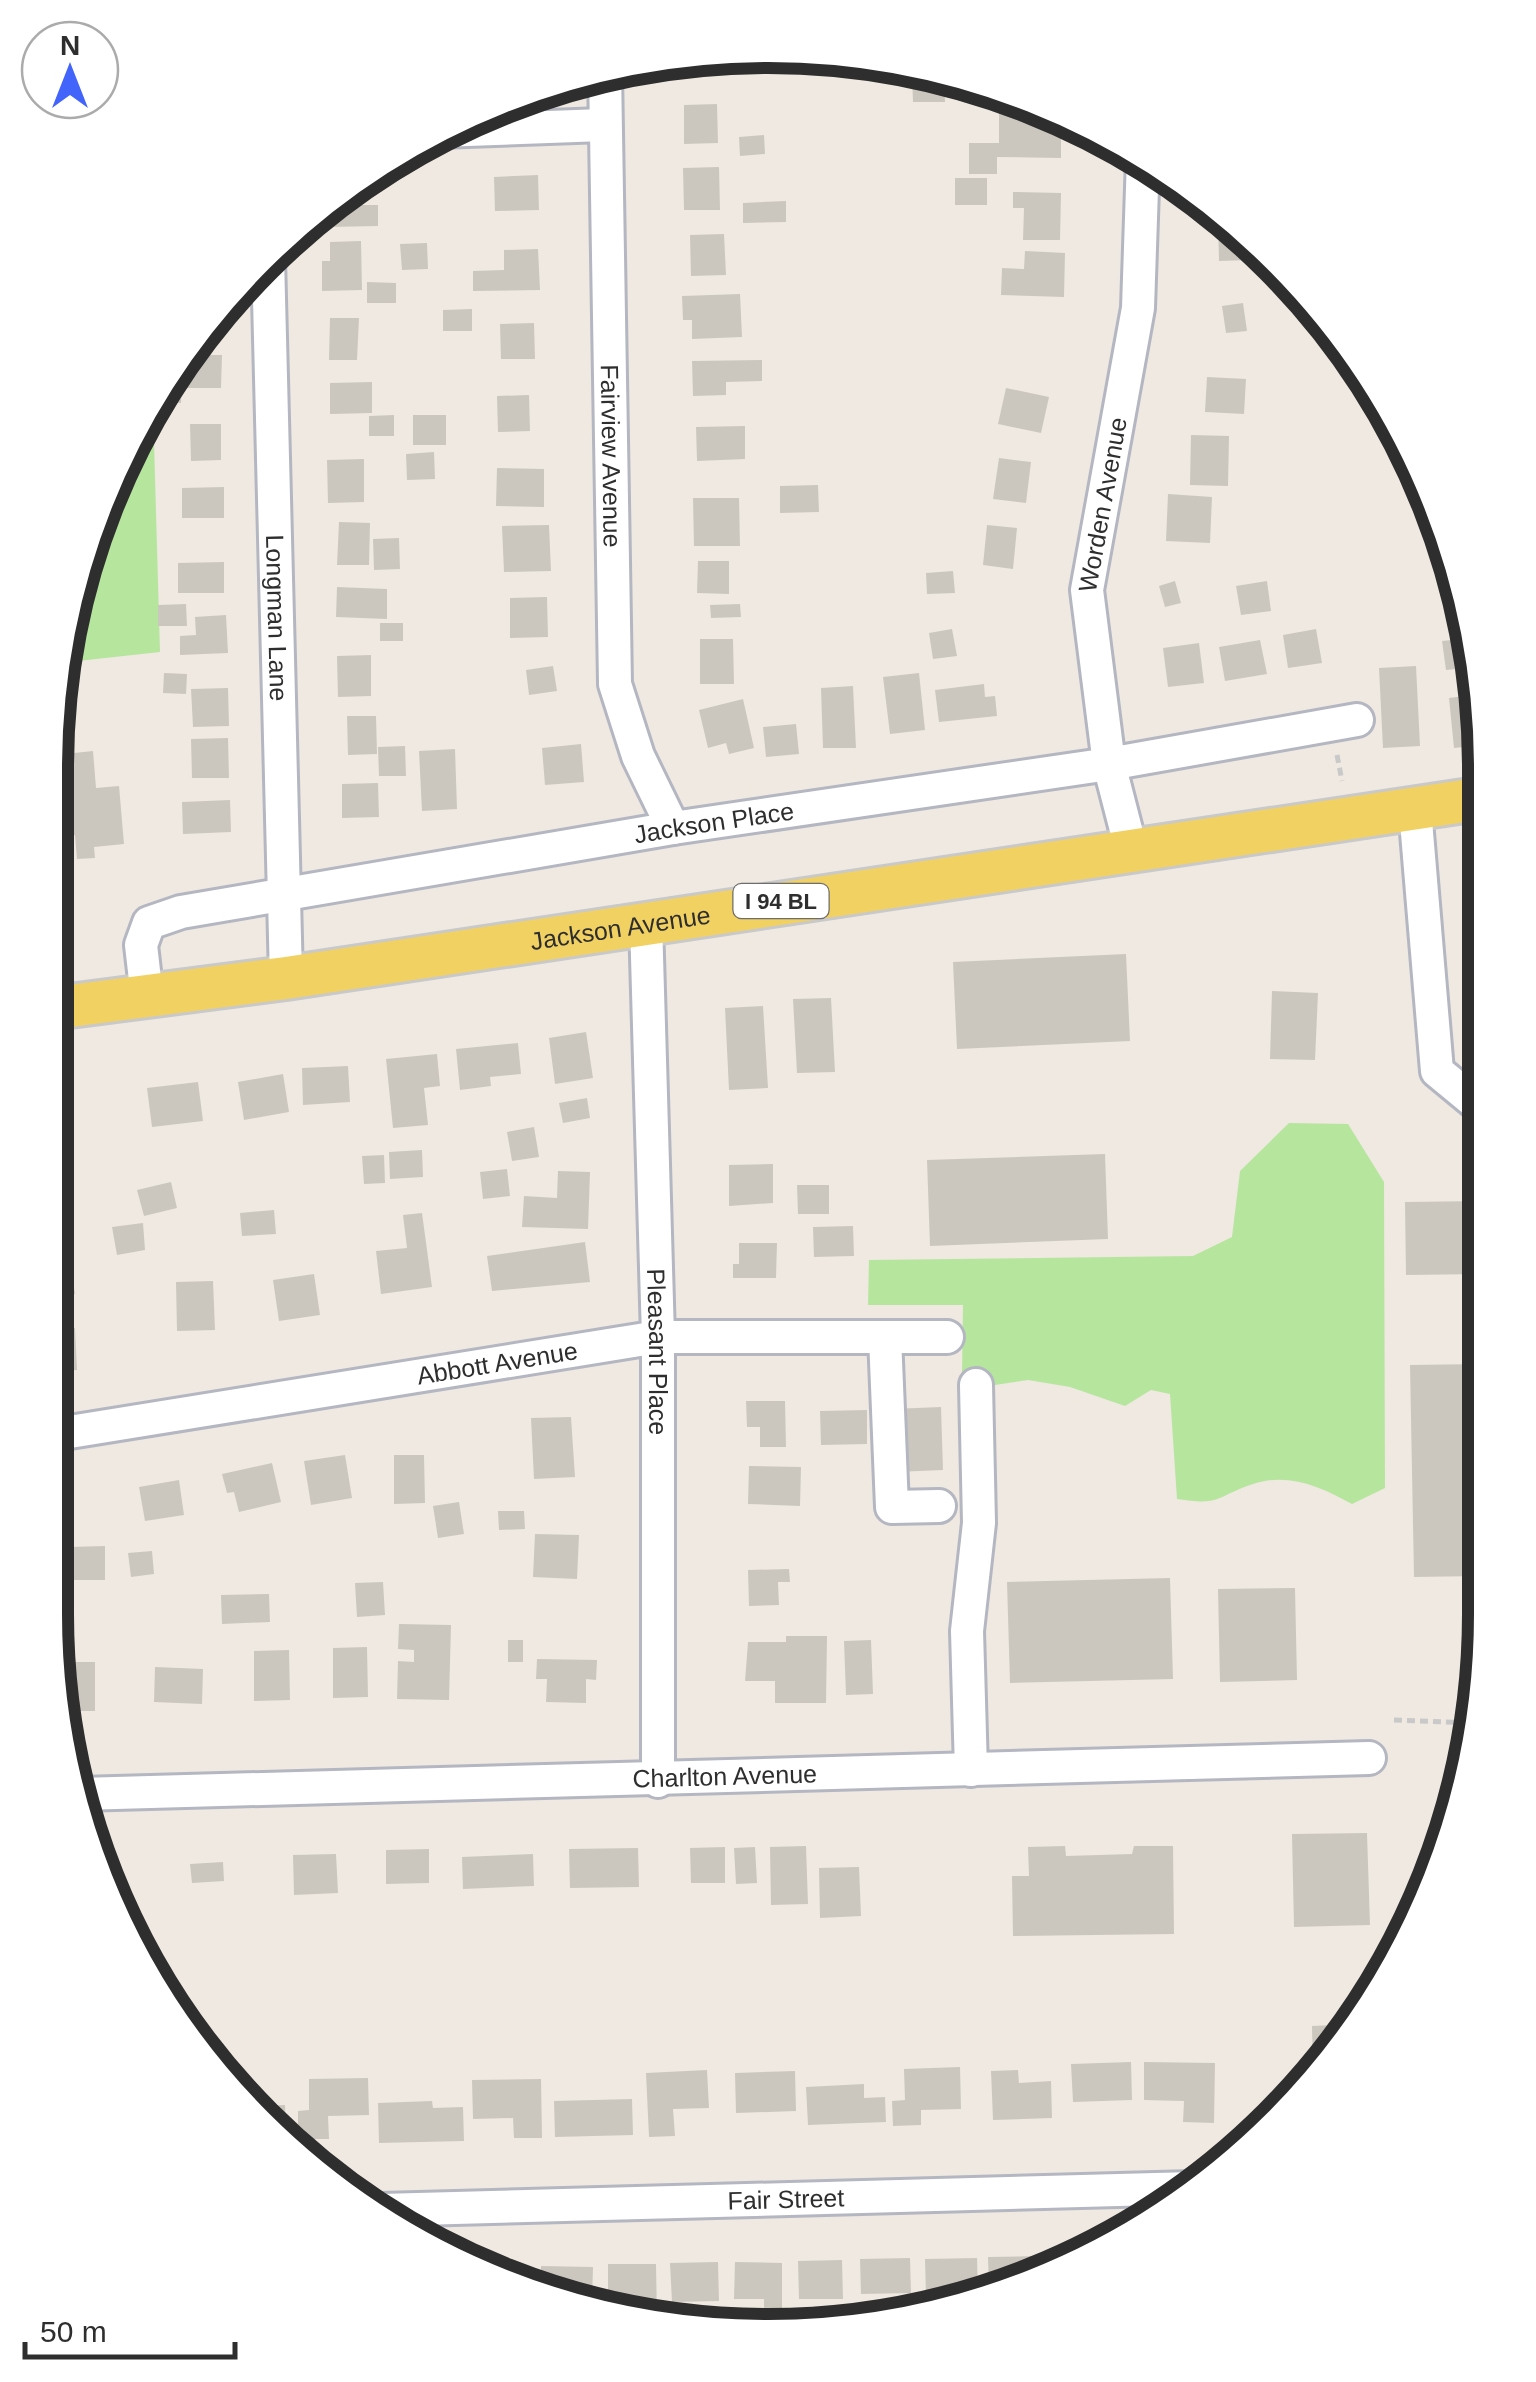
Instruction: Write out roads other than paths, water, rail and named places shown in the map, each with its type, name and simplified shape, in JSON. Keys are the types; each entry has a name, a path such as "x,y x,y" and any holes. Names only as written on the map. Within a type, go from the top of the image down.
{"main road":[{"name":"Jackson Avenue","path":"68,1006 286,978 1468,801"}],"street":[{"name":"Fairview Avenue","path":"604,87 615,684 638,756 673,828"},
{"path":"481,129 603,125"},
{"name":"Worden Avenue","path":"1131,849 1110,764 1086,590 1138,308 1142,177"},
{"name":"Longman Lane","path":"268,278 286,978"},
{"name":"Jackson Place","path":"147,997 141,946 150,923 181,912 673,828 1346,732"},
{"path":"1415,809 1438,1070 1468,1096"},
{"name":"Pleasant Place","path":"646,922 658,1337 658,1781"},
{"name":"Abbott Avenue","path":"68,1432 658,1337 946,1337"},
{"path":"885,1337 892,1507 938,1506"},
{"path":"971,1770 967,1631 979,1522 976,1385"},
{"name":"Charlton Avenue","path":"91,1794 658,1781 1369,1758"},
{"name":"Fair Street","path":"400,2209 1167,2189"}]}
